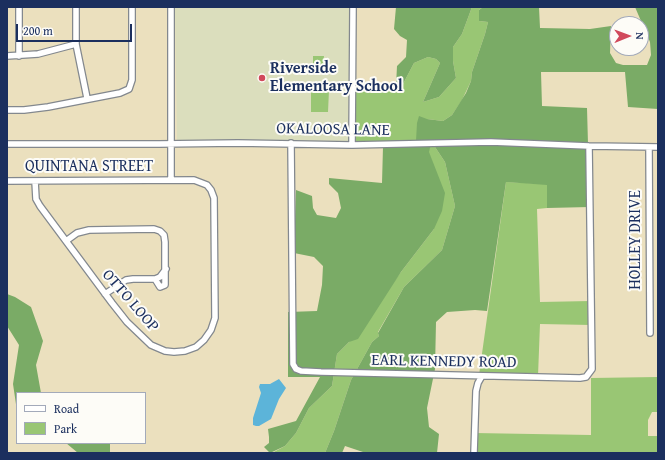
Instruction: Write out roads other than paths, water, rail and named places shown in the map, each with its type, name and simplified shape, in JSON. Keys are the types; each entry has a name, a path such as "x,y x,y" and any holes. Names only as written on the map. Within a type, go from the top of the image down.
{"street":[{"path":"19,7 19,56"},
{"path":"76,7 76,44 87,98"},
{"path":"7,110 24,110 48,107 87,98 120,93 129,89 132,80 132,7"},
{"path":"171,7 172,180"},
{"path":"352,145 353,7"},
{"path":"7,56 38,54 76,44"},
{"name":"OKALOOSA LANE","path":"7,144 291,143 352,145 491,142 658,147"},
{"name":"EARL KENNEDY ROAD","path":"291,143 294,367 301,372 580,378 586,377 592,371 589,146"},
{"name":"HOLLEY DRIVE","path":"649,147 650,333"},
{"name":"QUINTANA STREET","path":"7,181 172,180"},
{"name":"OTTO LOOP","path":"35,181 36,199 40,206 127,322 151,345 165,351 174,352 185,351 196,347 211,330 215,318 214,198 212,190 202,182 194,180 172,180"},
{"path":"66,241 77,234 89,230 154,229 160,231 164,235 165,242 165,285 160,287 155,279"},
{"path":"105,294 126,280 155,279 160,277 166,269"},
{"path":"474,453 476,391 478,382 482,376"}],"water":[{"path":"279,379 286,388 279,399 271,419 259,426 253,425 253,418 261,393 259,387 260,384 270,384"}],"place":[{"name":"Riverside Elementary School","path":"262,78"}]}
